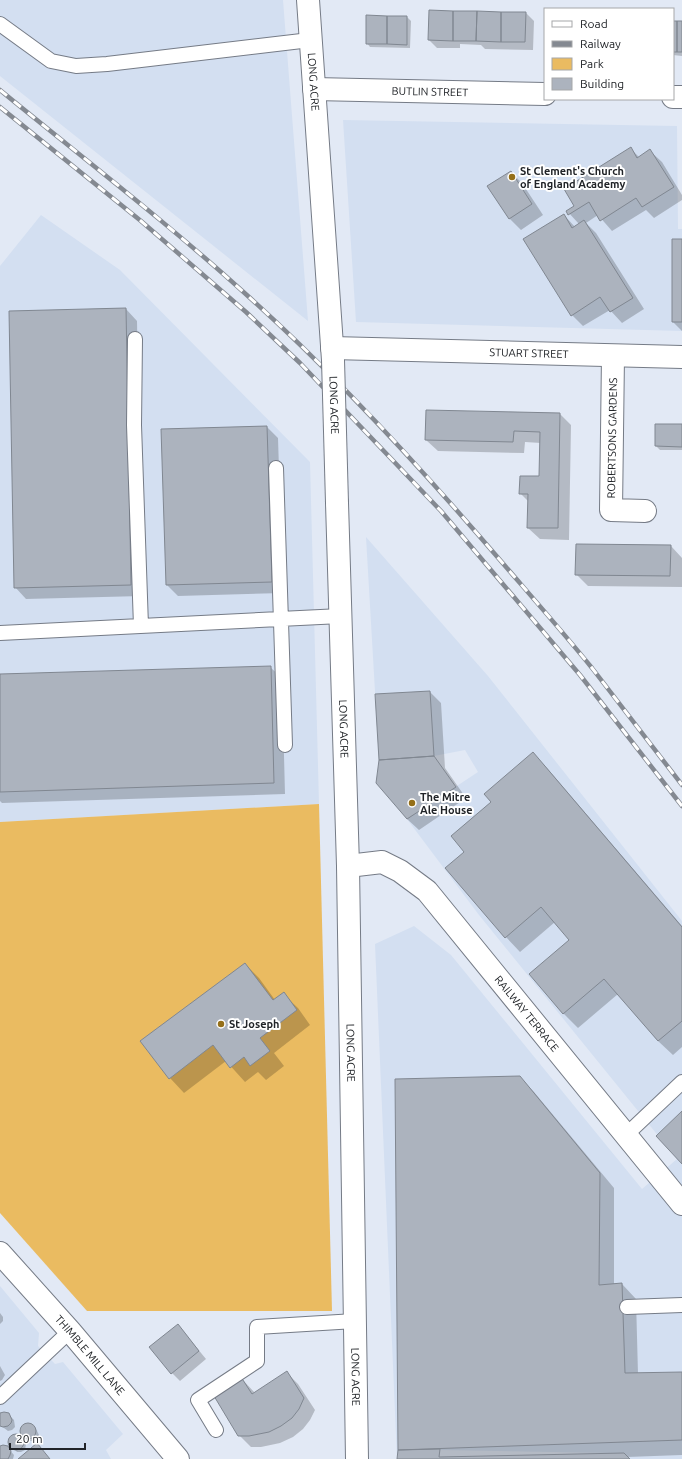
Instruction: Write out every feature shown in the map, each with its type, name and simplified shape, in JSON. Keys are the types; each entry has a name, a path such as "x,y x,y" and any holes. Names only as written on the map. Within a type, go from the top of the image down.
{"street":[{"name":"LONG ACRE","path":"308,0 332,354 341,616 348,866 357,1459"},
{"name":"BUTLIN STREET","path":"314,89 544,94"},
{"name":"STUART STREET","path":"332,354 376,349 682,357"},
{"name":"ROBERTSONS GARDENS","path":"613,356 611,510 645,511"},
{"name":"RAILWAY TERRACE","path":"348,866 382,862 400,871 427,892 682,1204"},
{"name":"THIMBLE MILL LANE","path":"0,1253 70,1331 178,1459"}],"lane":[{"path":"0,24 51,61 76,66 114,63 310,40"},
{"path":"135,339 134,425 141,626"},
{"path":"276,468 285,745"},
{"path":"0,633 341,616"},
{"path":"626,1135 682,1082"},
{"path":"626,1306 682,1305"},
{"path":"216,1430 198,1400 257,1361 257,1326 355,1321"},
{"path":"0,1397 70,1331"}],"shaded area":[{"path":"0,0 283,0 308,321 0,76"},
{"name":"St Clement's Church of England Academy","path":"343,120 677,126 678,229 682,229 682,331 356,322"},
{"path":"41,215 120,270 310,462 319,804 0,822 0,266"},
{"path":"366,537 488,676 682,921 682,1459 397,1459 375,944 414,926 451,955 642,1189 677,1159 479,915 407,819 478,772 465,750 434,756 379,760","holes":["440,1450 607,1453 439,1457"]},
{"path":"0,1286 39,1333 38,1346 55,1364 63,1362 123,1434 106,1450 111,1459 0,1459"}],"green space":[{"path":"319,804 332,1311 87,1311 0,1213 0,822"}],"building":[{"path":"429,10 453,11 453,41 428,40"},
{"path":"453,11 477,11 476,41 453,41"},
{"path":"477,11 501,12 501,42 476,41"},
{"path":"501,12 526,12 525,42 501,42"},
{"path":"366,15 387,16 387,44 366,44"},
{"path":"387,16 407,16 407,45 387,44"},
{"path":"674,21 677,21 677,52 674,52"},
{"path":"677,21 682,21 682,52 677,52"},
{"path":"631,147 637,158 650,149 674,187 642,207 636,198 600,221 589,202 568,215 566,211 574,206 564,189"},
{"path":"511,171 532,204 509,219 487,186"},
{"path":"564,214 572,228 584,220 633,298 610,312 600,297 571,316 523,239"},
{"path":"672,239 682,239 682,322 672,322"},
{"path":"126,308 131,585 14,588 9,311"},
{"path":"426,410 560,413 558,528 527,528 528,494 519,494 520,476 539,476 540,432 514,431 513,442 425,440"},
{"path":"655,424 682,424 682,447 655,446"},
{"path":"267,426 272,582 166,585 161,429"},
{"path":"576,544 671,545 670,576 575,575"},
{"path":"271,666 274,783 0,792 0,674"},
{"path":"430,691 434,756 379,760 375,694"},
{"path":"533,752 682,927 682,1021 658,1041 604,979 563,1014 529,974 569,940 541,907 505,938 445,868 464,852 451,836 491,802 484,794"},
{"name":"The Mitre Ale House","path":"434,756 456,787 407,819 376,783 379,760"},
{"name":"St Joseph","path":"245,963 273,1000 284,992 297,1010 260,1038 270,1051 250,1066 244,1057 230,1068 213,1045 169,1079 140,1041"},
{"path":"520,1076 600,1173 599,1285 622,1283 625,1373 682,1372 682,1440 398,1450 395,1079"},
{"path":"682,1111 682,1164 656,1136"},
{"path":"178,1324 199,1351 171,1374 149,1347"},
{"path":"287,1371 304,1398 299,1409 292,1418 269,1432 249,1436 238,1436 214,1396 241,1377 252,1394"},
{"path":"0,1413 9,1413 12,1420 8,1426 3,1427 0,1426"},
{"path":"28,1423 35,1428 36,1431 31,1438 28,1439 21,1434 20,1431 25,1424"},
{"path":"16,1434 23,1439 24,1442 19,1449 16,1450 9,1445 8,1442 13,1435"},
{"path":"37,1443 50,1459 18,1459"},
{"path":"0,1446 8,1446 11,1451 8,1459 0,1459"},
{"path":"440,1449 439,1457 624,1453 630,1459 397,1459 398,1450"}],"railway":[{"path":"0,90 157,217 219,270 315,359 379,424 440,491 558,627 592,668 682,785"},
{"path":"0,107 141,221 246,312 300,363 441,511 580,675 682,806"}],"place":[{"name":"St Clement's Church of England Academy","path":"512,177"},
{"name":"The Mitre Ale House","path":"412,803"},
{"name":"St Joseph","path":"221,1024"}]}
